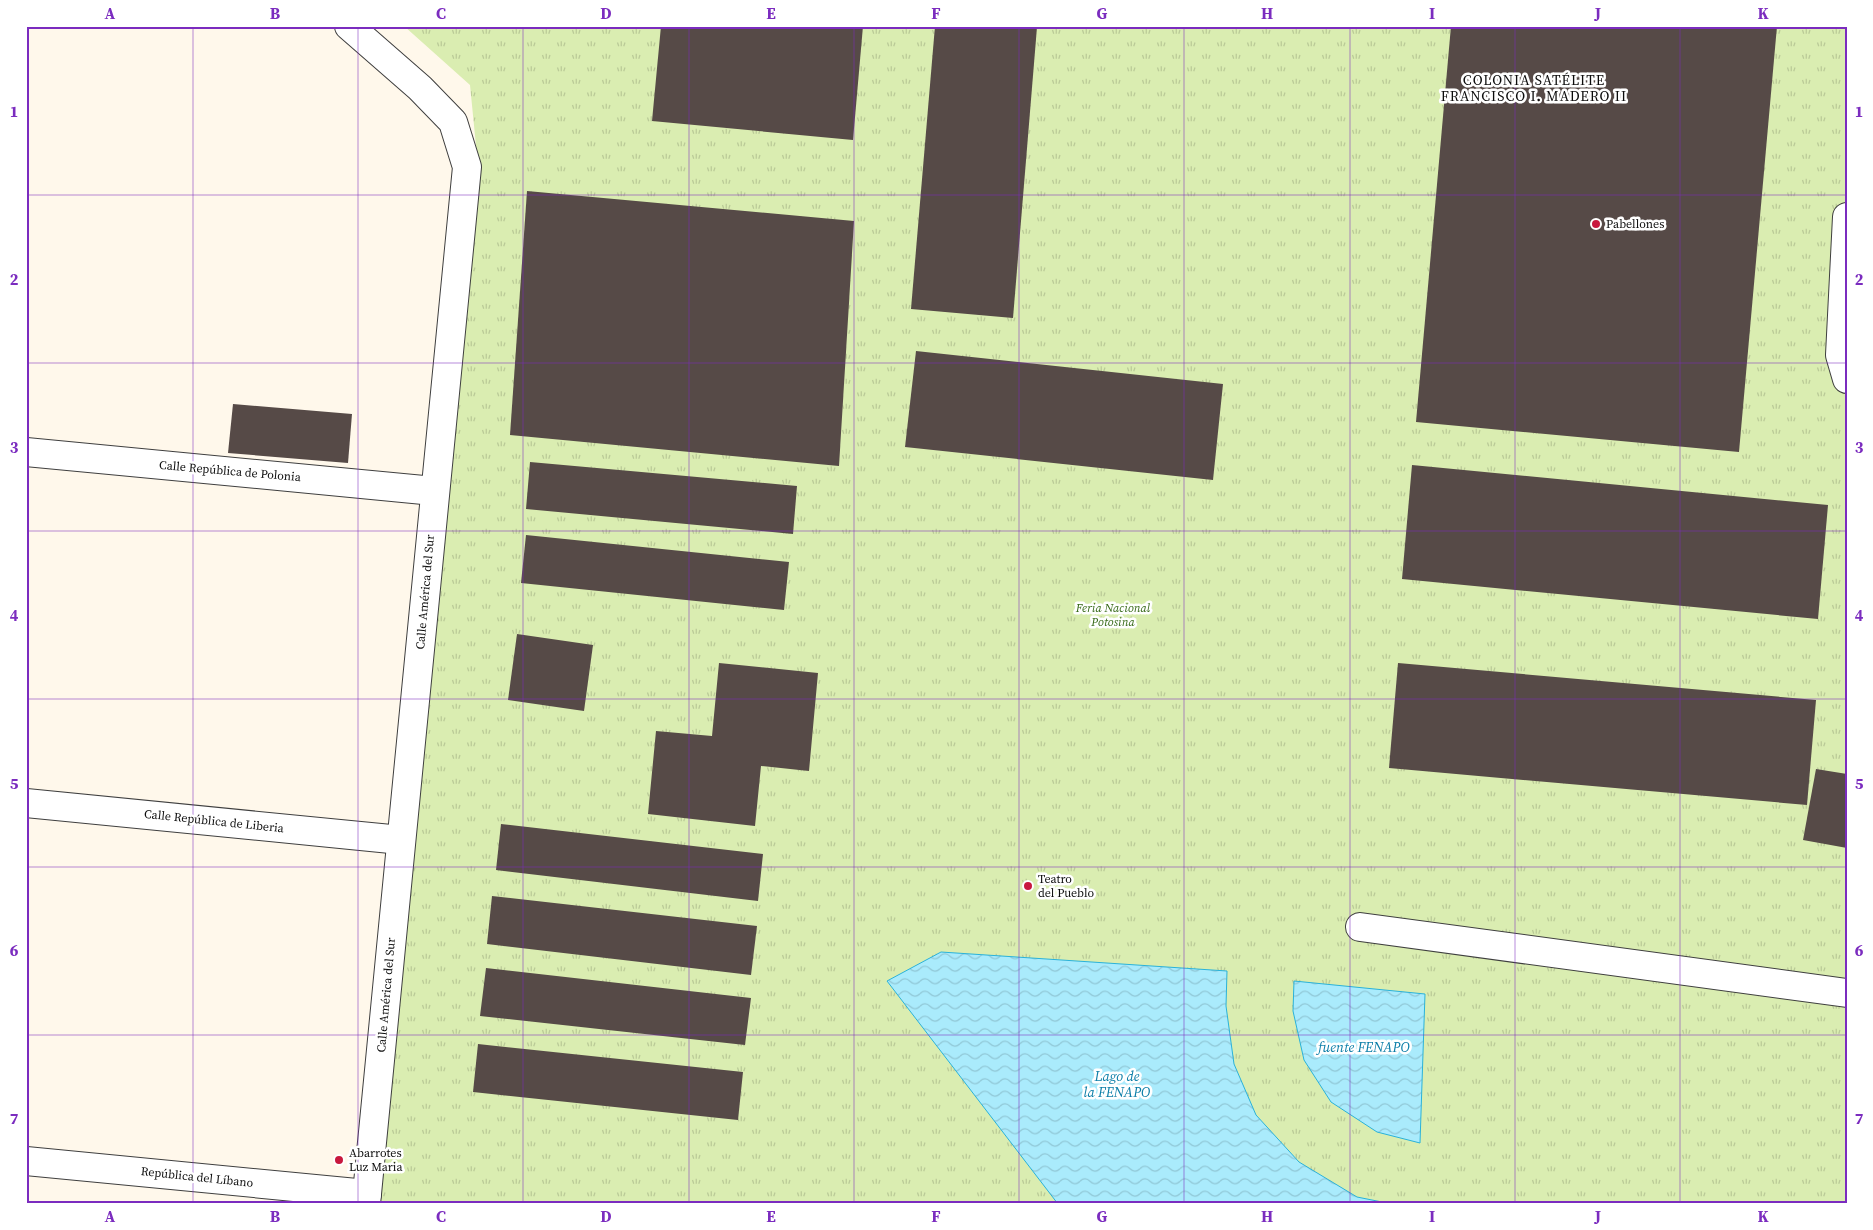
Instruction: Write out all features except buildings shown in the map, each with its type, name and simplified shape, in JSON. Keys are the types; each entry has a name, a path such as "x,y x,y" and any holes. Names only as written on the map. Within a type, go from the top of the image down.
{"street":[{"name":"Calle América del Sur","path":"350,26 420,88 453,122 467,167 434,491 367,1199"},
{"path":"1847,216 1840,354 1847,379"},
{"name":"Calle República de Polonia","path":"26,452 434,491"},
{"name":"Calle República de Liberia","path":"26,803 401,840"},
{"path":"1360,927 1847,993"},
{"name":"República del Líbano","path":"26,1160 367,1199"}],"green space":[{"name":"Feria Nacional Potosina","path":"404,26 1847,26 1847,1204 380,1204 478,166 470,85"}],"water":[{"name":"Lago de la FENAPO","path":"941,952 1227,971 1226,1006 1234,1064 1256,1115 1299,1162 1357,1197 1392,1204 1058,1204 887,981"},
{"name":"fuente FENAPO","path":"1294,981 1425,994 1420,1143 1377,1132 1331,1102 1304,1060 1293,1011"}],"place":[{"name":"Pabellones","path":"1596,224"},
{"name":"Teatro del Pueblo","path":"1028,886"},
{"name":"Abarrotes Luz Maria","path":"339,1160"}],"district":[{"name":"COLONIA SATÉLITE FRANCISCO I. MADERO II","path":"1534,88"}]}
